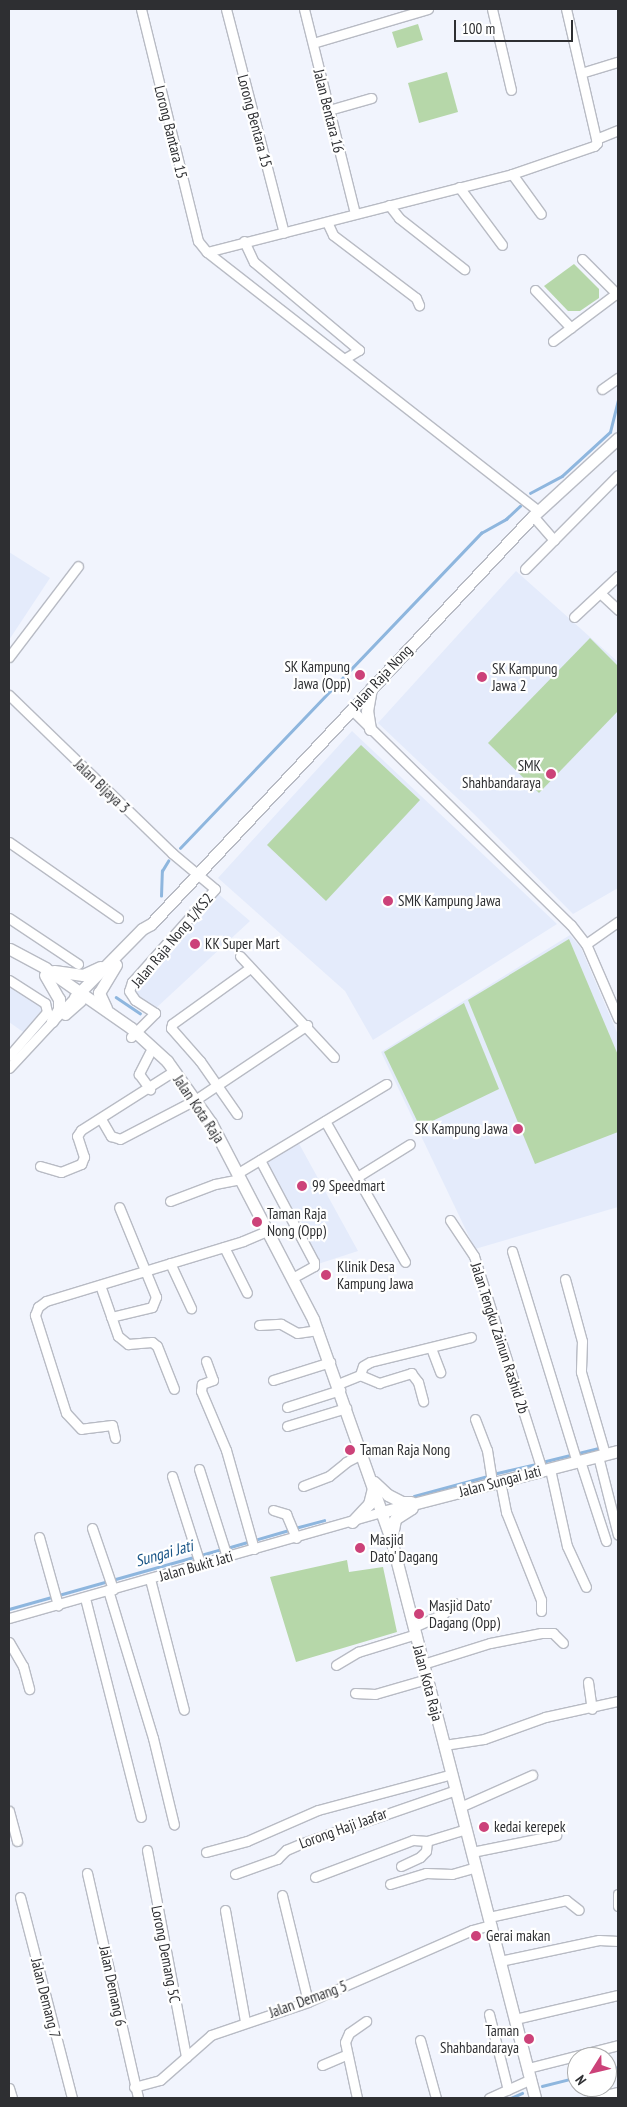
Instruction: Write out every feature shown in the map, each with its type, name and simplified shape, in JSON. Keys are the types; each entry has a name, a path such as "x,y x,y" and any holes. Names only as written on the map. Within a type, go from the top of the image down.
{"main road":[{"name":"Jalan Raja Nong","path":"81,997 114,963 147,934 151,924 351,710 371,686 536,514 618,438"},
{"path":"370,729 367,711 371,686"},
{"name":"Jalan Kota Raja","path":"9,949 45,972 133,1035 150,1052 172,1069 195,1100 240,1176 294,1277 330,1362 391,1539 535,2098"},
{"path":"114,963 99,993 99,1000 133,1035 172,1069"},
{"path":"45,972 83,975 114,963"},
{"path":"45,972 58,999 59,1009 52,1021"},
{"path":"81,997 112,1015"},
{"name":"Jalan Sungai Jati","path":"382,1512 423,1502 494,1479 543,1466 618,1451"},
{"path":"352,1522 369,1504 372,1483 388,1495 402,1502 423,1502"},
{"path":"391,1539 395,1519 423,1502"}],"street":[{"name":"Lorong Bantara 15","path":"141,9 198,241 207,252"},
{"name":"Lorong Bentara 15","path":"226,9 284,233"},
{"name":"Jalan Bentara 16","path":"304,9 355,214"},
{"path":"312,43 428,9"},
{"path":"492,9 511,90"},
{"path":"566,9 597,141"},
{"path":"581,72 618,62"},
{"path":"329,110 371,98"},
{"path":"207,252 512,174 584,152 597,141 618,130"},
{"path":"512,174 541,214"},
{"path":"459,187 502,245"},
{"path":"389,205 399,218 464,268"},
{"path":"327,222 333,235 416,298 419,305"},
{"path":"244,241 254,262 359,350 344,360"},
{"path":"207,252 536,514 554,540"},
{"path":"553,341 618,294 582,259"},
{"path":"535,290 571,328"},
{"path":"602,389 618,378"},
{"path":"525,569 618,475"},
{"path":"9,657 78,566"},
{"path":"574,617 618,576"},
{"path":"600,593 618,610"},
{"name":"Jalan Bijaya 3","path":"9,695 197,875 215,889"},
{"path":"351,710 571,925 586,944 618,1018"},
{"path":"9,842 118,918"},
{"name":"Jalan Raja Nong 1/KS2","path":"133,1035 155,1013 135,1000 129,991 132,982 215,889"},
{"path":"9,918 78,964"},
{"path":"586,944 618,922"},
{"path":"240,956 334,1056"},
{"path":"237,1114 217,1085 174,1034 172,1024 250,968"},
{"path":"9,980 45,1004 47,1012 9,1056"},
{"path":"42,1034 52,1021 81,997"},
{"path":"9,1068 81,997"},
{"path":"101,1119 111,1136 120,1139 195,1100 306,1026"},
{"path":"150,1052 138,1074 150,1089"},
{"path":"40,1166 61,1172 81,1164 84,1157 77,1136 81,1130 150,1089 172,1069"},
{"path":"170,1201 240,1176 260,1160 386,1084"},
{"path":"325,1121 405,1262"},
{"path":"357,1177 410,1144"},
{"path":"260,1160 314,1266 294,1277"},
{"path":"110,1317 146,1309 155,1304 154,1288 119,1207"},
{"name":"Jalan Tengku Zainun Rashid 2b","path":"450,1220 474,1256 543,1466 567,1546 586,1587"},
{"path":"116,1438 112,1424 81,1429 66,1413 36,1314 38,1307 46,1301 224,1247 269,1230"},
{"path":"224,1247 247,1293"},
{"path":"512,1251 577,1458 606,1540"},
{"path":"170,1263 191,1308"},
{"path":"565,1279 582,1341 581,1372 602,1455 618,1535"},
{"path":"100,1285 110,1317 122,1342 152,1342 157,1346 174,1389"},
{"path":"259,1325 281,1324 297,1333 318,1330"},
{"path":"287,1407 339,1387 360,1375 364,1366 370,1362 471,1338"},
{"path":"431,1348 440,1372"},
{"path":"206,1361 213,1380 202,1384 201,1391 226,1450 254,1544"},
{"path":"272,1380 330,1362"},
{"path":"360,1375 379,1383 411,1373 418,1382 423,1400"},
{"path":"287,1426 346,1408"},
{"path":"475,1419 487,1450 494,1479 540,1600 541,1611"},
{"path":"303,1486 329,1476 346,1462 362,1454"},
{"path":"200,1469 226,1551"},
{"path":"172,1476 199,1559"},
{"path":"274,1510 286,1514 294,1531"},
{"name":"Jalan Bukit Jati","path":"9,1617 56,1599 85,1598 111,1585 150,1579 199,1559 294,1531 352,1522 382,1512"},
{"path":"92,1528 111,1585 153,1738 174,1825"},
{"path":"39,1537 56,1599"},
{"path":"150,1579 184,1710"},
{"path":"85,1598 140,1817"},
{"path":"336,1665 358,1652 415,1630 443,1614 456,1603"},
{"path":"423,1664 490,1643 542,1633 553,1633 563,1643"},
{"path":"9,1642 23,1666 29,1689"},
{"path":"355,1693 375,1694 427,1680"},
{"path":"588,1682 592,1709"},
{"path":"444,1745 484,1739 545,1718 592,1709 618,1701"},
{"path":"206,1852 246,1841 318,1810 452,1774"},
{"path":"460,1807 472,1799 532,1774"},
{"name":"Lorong Haji Jaafar","path":"235,1874 277,1859 286,1850 300,1844 456,1790"},
{"path":"9,1811 17,1841"},
{"path":"314,1876 413,1840 427,1841 466,1829"},
{"path":"472,1852 556,1835"},
{"path":"401,1866 420,1857 426,1851 427,1841"},
{"name":"Lorong Demang 5C","path":"147,1850 186,2057"},
{"path":"390,1884 426,1873 452,1874 476,1867"},
{"name":"Jalan Demang 6","path":"87,1873 138,2098"},
{"path":"618,1894 618,1906"},
{"path":"282,1895 308,2002"},
{"name":"Jalan Demang 7","path":"20,1897 72,2098"},
{"name":"Jalan Demang 5","path":"134,2086 160,2080 211,2034 245,2021 308,2002 490,1921 566,1900 579,1910"},
{"path":"225,1910 245,2021"},
{"path":"500,1961 599,1940 618,1941"},
{"path":"516,2019 618,1995"},
{"path":"488,2014 508,2090"},
{"path":"357,2098 346,2055 349,2033 366,2022"},
{"path":"420,2040 436,2098"},
{"path":"489,2098 508,2090 530,2074 618,2045"},
{"path":"322,2065 346,2055"},
{"path":"9,2088 12,2098"},
{"path":"592,2098 618,2092"}],"shaded area":[{"path":"9,552 50,578 9,640"},
{"path":"516,571 618,662 618,888 573,914 474,814 378,723"},
{"name":"SMK Kampung Jawa","path":"352,731 557,924 373,1040 345,991 218,878"},
{"path":"216,892 250,921 155,1009 138,998 135,984"},
{"name":"SK Kampung Jawa","path":"570,935 581,948 618,1035 618,1207 475,1249 381,1052"},
{"path":"9,983 43,1005 44,1012 26,1034 9,1022"},
{"path":"297,1140 358,1251 318,1264 263,1161"}],"green space":[{"path":"418,24 423,40 397,48 392,32"},
{"path":"447,72 458,112 419,123 408,83"},
{"path":"574,264 599,289 599,298 580,311 568,311 544,286"},
{"path":"590,638 618,666 618,711 539,793 488,743"},
{"path":"361,745 420,800 326,901 267,845"},
{"path":"569,939 618,1055 618,1132 535,1164 468,1000"},
{"path":"464,1003 499,1089 420,1127 384,1052"},
{"path":"347,1560 349,1572 383,1567 397,1632 296,1662 270,1577"}],"waterway":[{"path":"530,493 562,476 610,432 618,399"},
{"path":"180,848 481,533 506,519 520,506"},
{"path":"161,896 162,871 168,861"},
{"path":"116,997 140,1013"},
{"name":"Sungai Jati","path":"542,1462 599,1448"},
{"name":"Sungai Jati","path":"493,1474 536,1464"},
{"name":"Sungai Jati","path":"414,1496 488,1476"},
{"name":"Sungai Jati","path":"295,1528 324,1520"},
{"name":"Sungai Jati","path":"227,1548 289,1530"},
{"name":"Sungai Jati","path":"9,1609 222,1549"},
{"path":"542,2086 567,2080"},
{"path":"511,2098 522,2093"}],"place":[{"name":"SK Kampung Jawa (Opp)","path":"360,675"},
{"name":"SK Kampung Jawa 2","path":"482,677"},
{"name":"SMK Shahbandaraya","path":"551,774"},
{"name":"SMK Kampung Jawa","path":"388,901"},
{"name":"KK Super Mart","path":"195,944"},
{"name":"SK Kampung Jawa","path":"518,1129"},
{"name":"99 Speedmart","path":"302,1186"},
{"name":"Taman Raja Nong (Opp)","path":"257,1222"},
{"name":"Klinik Desa Kampung Jawa","path":"326,1275"},
{"name":"Taman Raja Nong","path":"350,1450"},
{"name":"Masjid Dato' Dagang","path":"360,1548"},
{"name":"Masjid Dato' Dagang (Opp)","path":"419,1614"},
{"name":"kedai kerepek","path":"484,1827"},
{"name":"Gerai makan","path":"476,1936"},
{"name":"Taman Shahbandaraya","path":"529,2039"}]}
